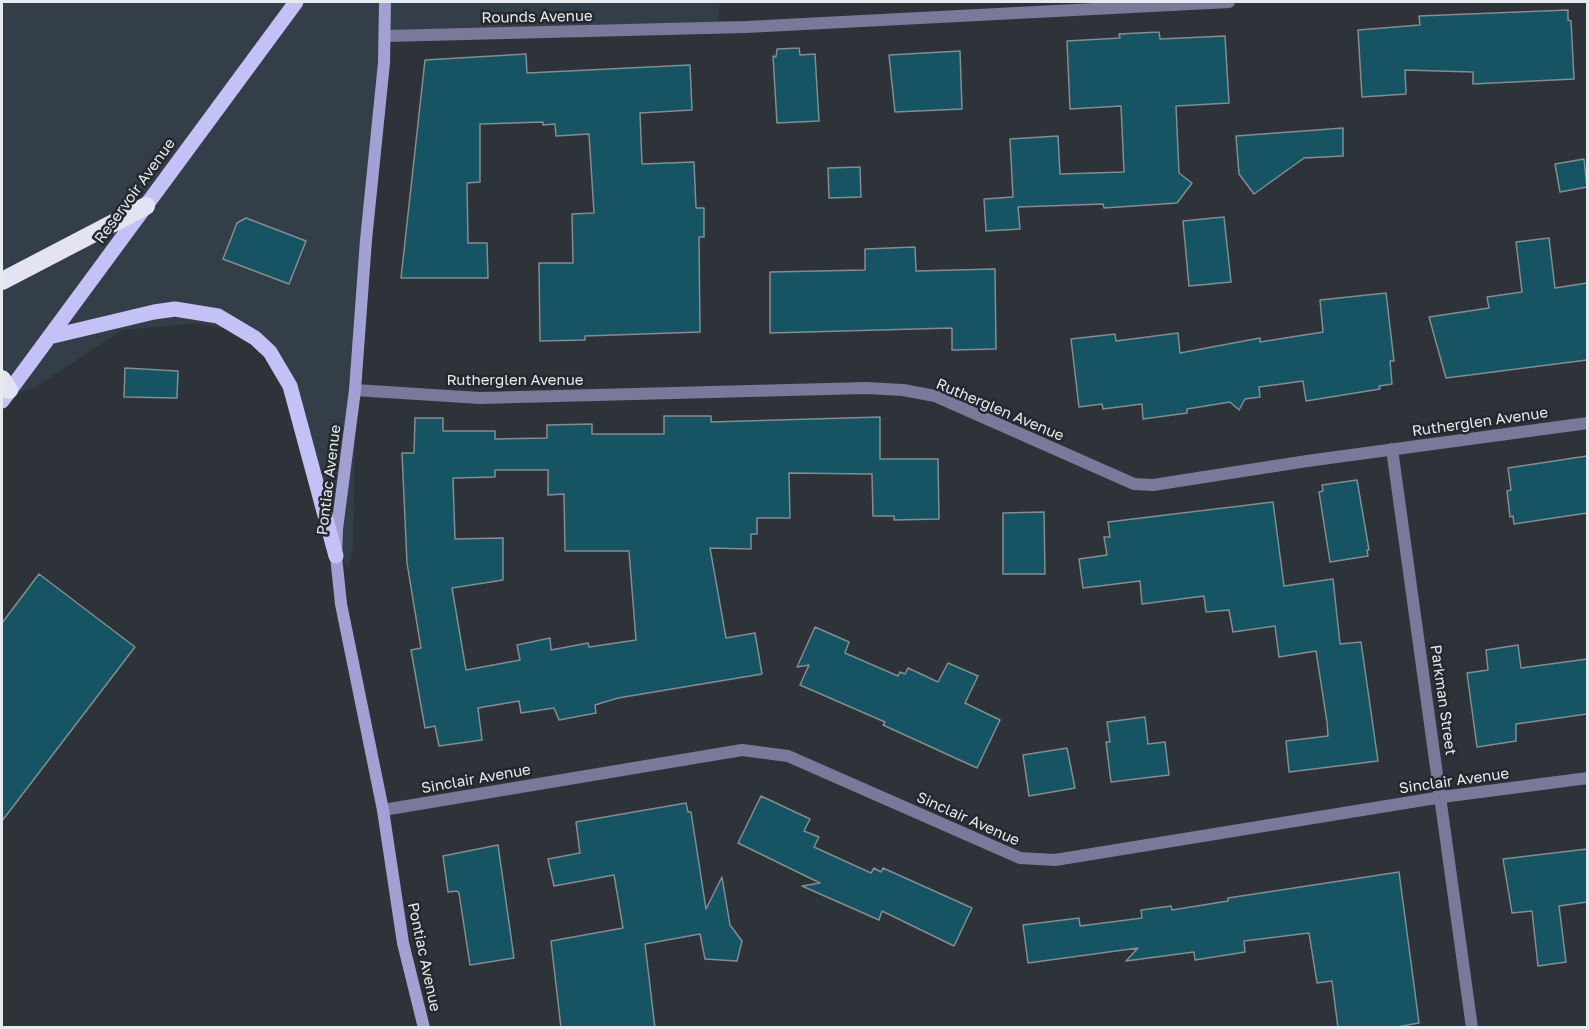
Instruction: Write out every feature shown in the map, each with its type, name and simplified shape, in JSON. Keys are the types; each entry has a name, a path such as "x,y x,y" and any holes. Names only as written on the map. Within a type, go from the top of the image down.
{"highway":[{"path":"2,281 146,206"}],"main road":[{"name":"Reservoir Avenue","path":"3,390 50,337 296,2"},
{"name":"Pontiac Avenue","path":"385,2 386,36 366,240 356,390 336,529 336,556 341,604 383,810 403,943 424,1028"},
{"path":"50,337 175,309 218,316 255,338 270,352 290,386 336,556"}],"street":[{"name":"Rounds Avenue","path":"386,36 746,27 1228,2"},
{"name":"Rutherglen Avenue","path":"356,390 480,398 866,388 903,390 935,396 1134,484 1153,485 1392,449 1587,423"},
{"name":"Parkman Street","path":"1392,449 1442,797 1472,1028"},
{"name":"Sinclair Avenue","path":"383,810 742,750 788,756 1020,858 1055,860 1442,797 1587,778"}],"shaded area":[{"path":"2,2 720,2 718,22 389,34 368,235 355,411 353,548 349,566 345,563 338,543 300,400 256,344 230,330 198,323 122,330 34,388 20,392 2,409"}],"building":[{"path":"1568,10 1568,20 1571,21 1574,79 1473,84 1473,72 1405,70 1406,94 1362,97 1358,30 1420,25 1419,16"},
{"path":"1159,32 1160,39 1225,36 1229,103 1176,106 1179,173 1192,183 1177,203 1104,208 1103,204 1018,207 1020,229 986,231 984,199 1013,197 1010,139 1058,136 1060,174 1124,172 1121,106 1070,109 1067,41 1120,38 1119,34"},
{"path":"799,48 800,55 815,54 819,121 777,123 773,56 776,57 777,49"},
{"path":"960,51 962,109 895,112 889,55"},
{"path":"526,54 527,73 690,65 692,110 640,113 642,164 694,162 696,208 704,208 704,237 699,237 700,332 585,336 585,340 540,341 539,263 573,263 572,214 594,213 589,134 556,136 555,124 543,125 543,122 480,124 480,182 467,183 468,243 487,243 488,278 401,278 425,60"},
{"path":"1343,128 1343,156 1304,158 1254,194 1239,174 1236,136"},
{"path":"1584,159 1587,187 1560,192 1555,164"},
{"path":"860,167 861,197 829,198 828,168"},
{"path":"1224,217 1231,282 1189,286 1183,221"},
{"path":"246,218 306,241 289,284 223,259 237,223"},
{"path":"1549,238 1555,288 1587,283 1587,360 1446,378 1429,317 1489,308 1487,297 1522,292 1516,242"},
{"path":"915,247 916,271 995,269 996,349 952,350 952,328 770,333 770,272 865,270 865,249"},
{"path":"1386,293 1394,361 1390,361 1392,384 1379,386 1380,389 1306,401 1303,381 1259,387 1260,397 1245,399 1239,410 1230,402 1187,409 1187,413 1143,419 1142,404 1103,409 1102,404 1079,407 1071,339 1115,334 1116,341 1178,333 1180,353 1260,338 1260,342 1323,332 1320,300"},
{"path":"125,368 178,371 177,398 124,397"},
{"path":"664,416 711,416 711,422 880,417 880,459 938,459 939,519 894,520 894,516 873,516 872,474 789,473 790,518 757,518 757,534 751,534 751,549 710,548 726,638 755,633 762,674 618,698 595,705 596,713 559,720 554,708 521,713 519,701 478,708 482,740 439,746 435,726 425,728 411,650 421,648 407,563 402,453 414,453 415,418 443,418 443,431 495,431 495,439 547,438 547,425 592,424 592,434 664,434","holes":["495,470 548,470 548,495 564,494 565,551 629,551 636,640 589,647 588,643 551,650 550,638 517,645 520,660 466,670 452,588 503,580 503,538 455,539 453,478 495,477"]},
{"path":"1587,456 1587,513 1514,524 1513,516 1510,517 1507,491 1511,490 1508,468"},
{"path":"1357,480 1369,550 1367,550 1368,556 1330,562 1319,492 1323,491 1322,485"},
{"path":"1273,502 1284,586 1333,579 1340,644 1361,642 1378,761 1289,772 1286,741 1328,736 1327,722 1316,651 1279,657 1275,626 1233,632 1229,610 1206,612 1204,596 1142,604 1140,581 1083,588 1079,559 1107,555 1104,537 1110,537 1108,522"},
{"path":"1044,512 1045,574 1003,574 1003,513"},
{"path":"39,574 135,647 2,821 2,623"},
{"path":"815,627 849,642 845,653 898,676 900,672 905,674 908,668 938,682 948,663 978,676 965,703 1000,720 977,768 883,725 885,722 800,685 809,665 797,667"},
{"path":"1518,645 1521,668 1587,659 1587,714 1516,724 1516,741 1477,747 1467,673 1488,670 1486,650"},
{"path":"1145,717 1148,744 1165,742 1169,775 1111,782 1106,742 1110,742 1107,722"},
{"path":"1067,748 1075,788 1029,796 1023,755"},
{"path":"761,796 810,819 804,831 819,837 814,847 871,873 874,868 881,872 883,868 972,908 954,946 882,911 879,920 802,886 820,883 738,843"},
{"path":"686,803 688,812 691,812 706,909 722,877 730,925 742,941 737,961 705,959 700,934 645,944 655,1028 561,1028 551,941 623,928 614,875 554,886 548,859 580,853 576,822"},
{"path":"498,845 514,958 470,965 459,893 457,891 448,892 443,856"},
{"path":"1587,849 1587,902 1559,906 1566,962 1538,966 1532,911 1512,913 1503,859"},
{"path":"1399,872 1419,1023 1391,1028 1338,1028 1332,981 1317,983 1309,933 1244,941 1245,952 1195,960 1194,952 1126,961 1138,948 1028,963 1023,925 1079,918 1080,926 1142,918 1141,910 1171,906 1172,910 1228,901 1228,898"}]}
